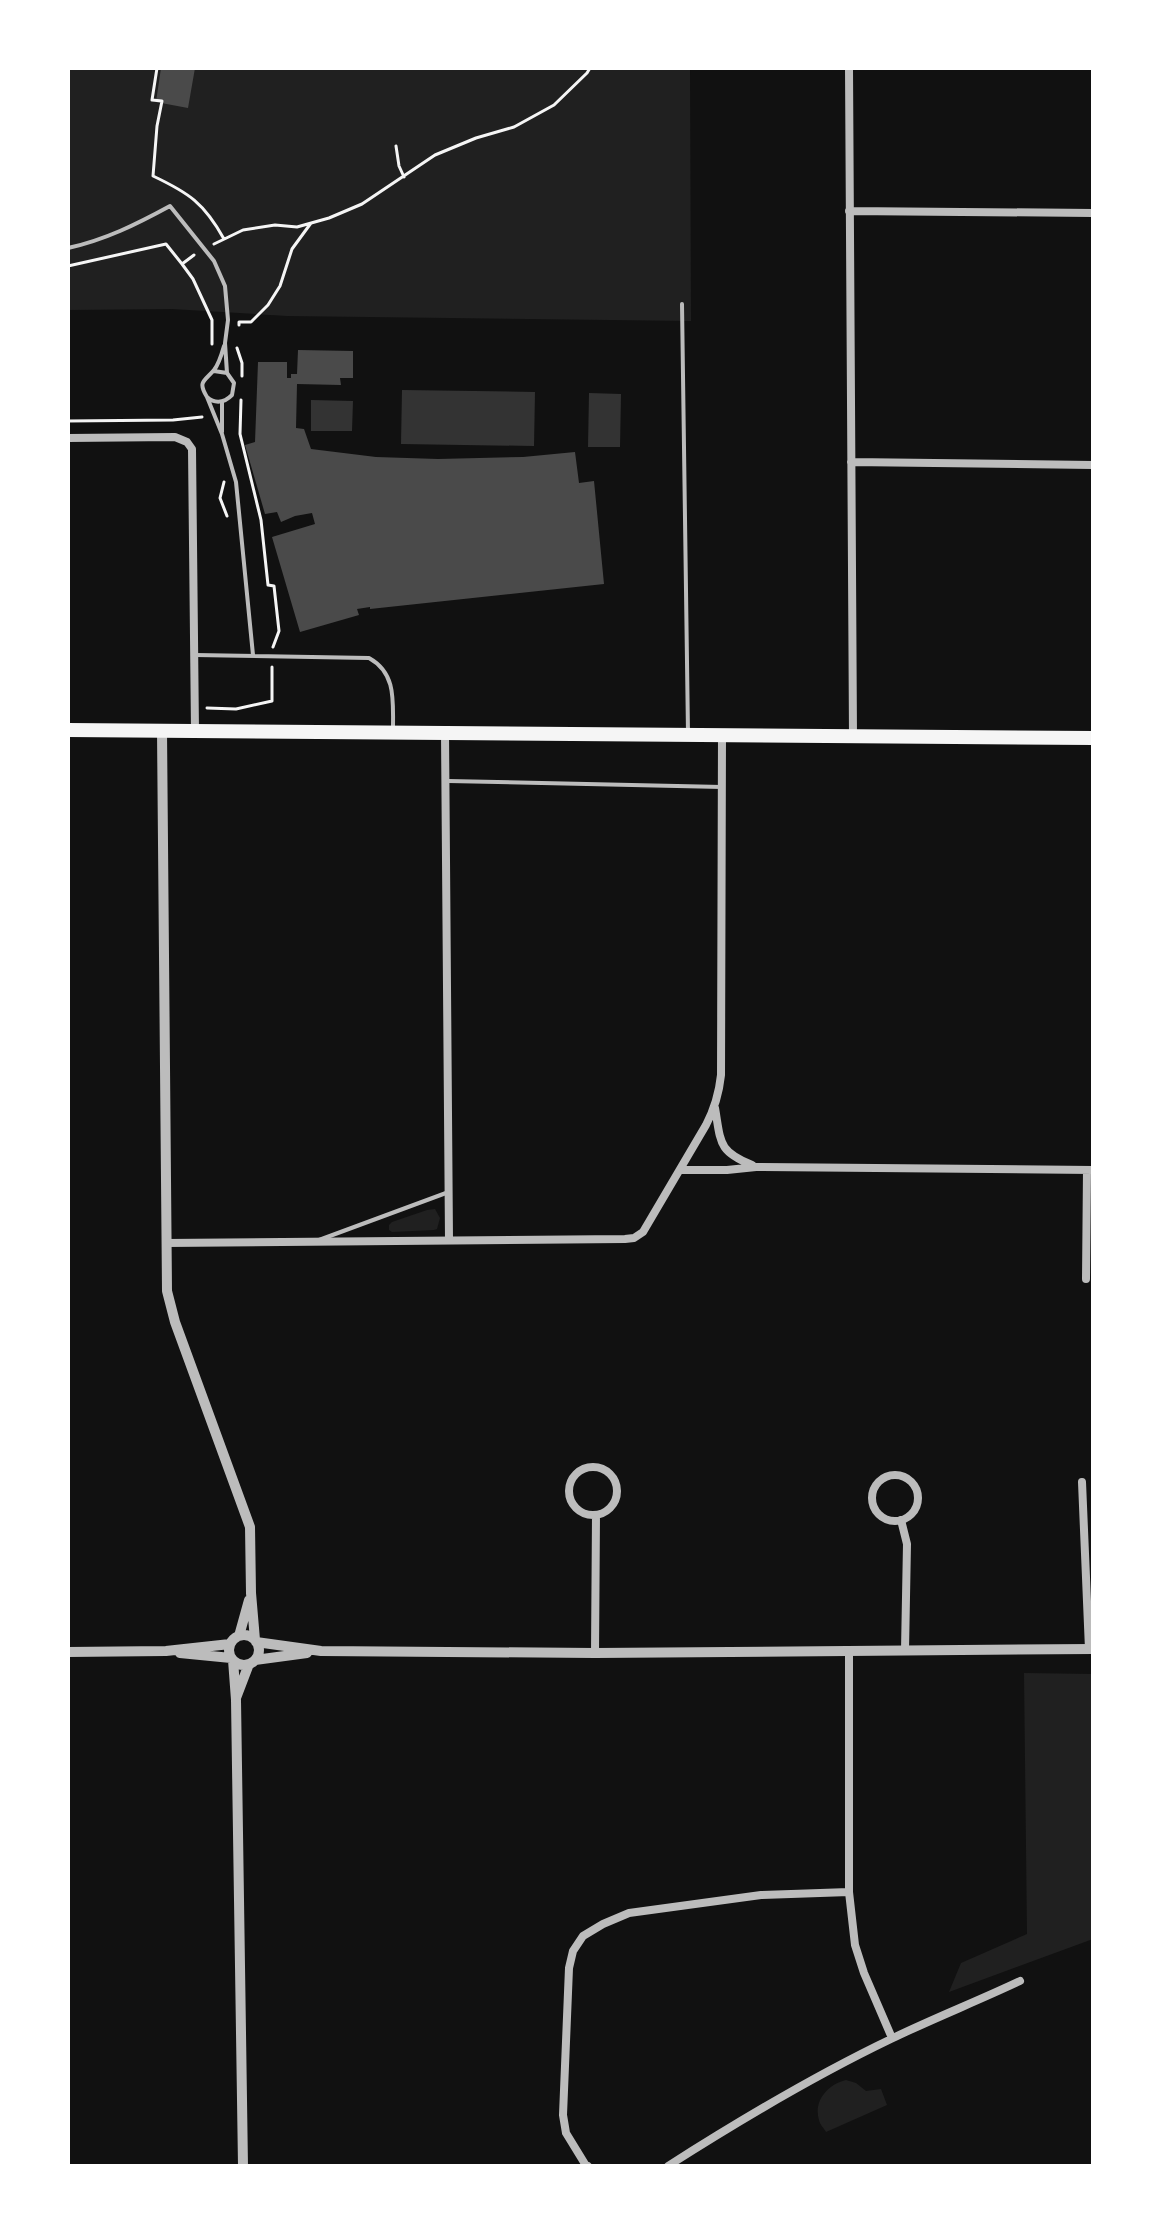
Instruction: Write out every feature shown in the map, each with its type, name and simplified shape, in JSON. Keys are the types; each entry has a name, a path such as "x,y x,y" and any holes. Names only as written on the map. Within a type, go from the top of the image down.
{"main road":[{"path":"68,730 1093,738"}],"street":[{"path":"849,68 853,736"},
{"path":"849,211 1093,213"},
{"path":"68,438 175,437 190,445 193,456 195,731"},
{"path":"851,462 1093,465"},
{"path":"162,731 168,1300 250,1527 251,1593 259,1651 236,1700"},
{"path":"445,733 449,1240"},
{"path":"166,1243 634,1238 643,1232 715,1108 721,1075 722,735"},
{"path":"715,1108 720,1138 728,1153 756,1167"},
{"path":"680,1170 756,1167 1090,1170 1086,1279"},
{"path":"595,1467 602,1468 614,1479 617,1494 610,1508 596,1515 575,1506 569,1491 574,1477 587,1468 595,1467"},
{"path":"893,1475 908,1478 917,1490 918,1498 913,1512 901,1520 886,1519 875,1509 872,1494 880,1481 893,1475"},
{"path":"166,1651 247,1636 256,1641 321,1651 595,1653 1091,1649 1082,1482"},
{"path":"595,1653 596,1515"},
{"path":"901,1520 907,1544 905,1650"},
{"path":"243,2166 236,1700 229,1649 251,1593"},
{"path":"849,1650 849,1892 855,1945 892,2038"},
{"path":"68,1652 166,1651 232,1659 241,1664 321,1651"},
{"path":"588,2166 566,2133 563,2115 569,1968 573,1951 583,1936 629,1913 761,1895 849,1892"},
{"path":"668,2166 733,2124 892,2038 1020,1981"}],"lane":[{"path":"68,248 111,235 170,206 214,261 225,286 227,373"},
{"path":"682,304 688,735"},
{"path":"214,371 225,343"},
{"path":"207,397 216,402 229,398 233,391 233,379 227,373 214,371 207,375 203,390 222,434 239,496 253,655"},
{"path":"222,402 222,434"},
{"path":"195,655 369,658 386,672 392,687 393,732"},
{"path":"445,781 722,787"},
{"path":"314,1241 448,1193"}],"path":[{"path":"157,68 152,100 162,101 153,176 185,191 208,214 224,239"},
{"path":"68,266 166,244 182,264 204,248 243,230 275,225 297,227 362,204 435,155 514,127 554,105 590,68"},
{"path":"396,146 404,177"},
{"path":"238,335 239,322 251,322 268,305 280,286 292,249 311,223"},
{"path":"237,347 242,377"},
{"path":"195,707 236,709 272,701 274,643 279,631 274,586 268,585 261,520 240,434 241,391"},
{"path":"68,421 173,420 206,416"}],"shaded area":[{"path":"68,68 690,68 691,321 287,316 172,309 68,310"},
{"path":"402,390 535,392 534,446 401,444"},
{"path":"589,393 621,394 620,447 588,447"},
{"path":"311,400 353,401 352,431 311,431"},
{"path":"435,1209 440,1218 437,1229 389,1230 392,1222"},
{"path":"1024,1673 1093,1674 1093,1939 949,1992 961,1963 1027,1934"},
{"path":"846,2080 866,2091 881,2089 887,2105 826,2132 818,2113 820,2100 828,2089"}],"building":[{"path":"161,68 195,68 188,108 156,102"},
{"path":"298,350 353,351 353,378 340,378 341,385 297,384 296,428 304,429 311,449 376,457 438,459 575,452 579,483 594,481 604,584 357,609 359,615 300,632 272,537 315,524 312,513 281,522 277,512 265,514 245,445 255,442 258,362 287,362 287,378 291,378 291,374 297,374"}]}
